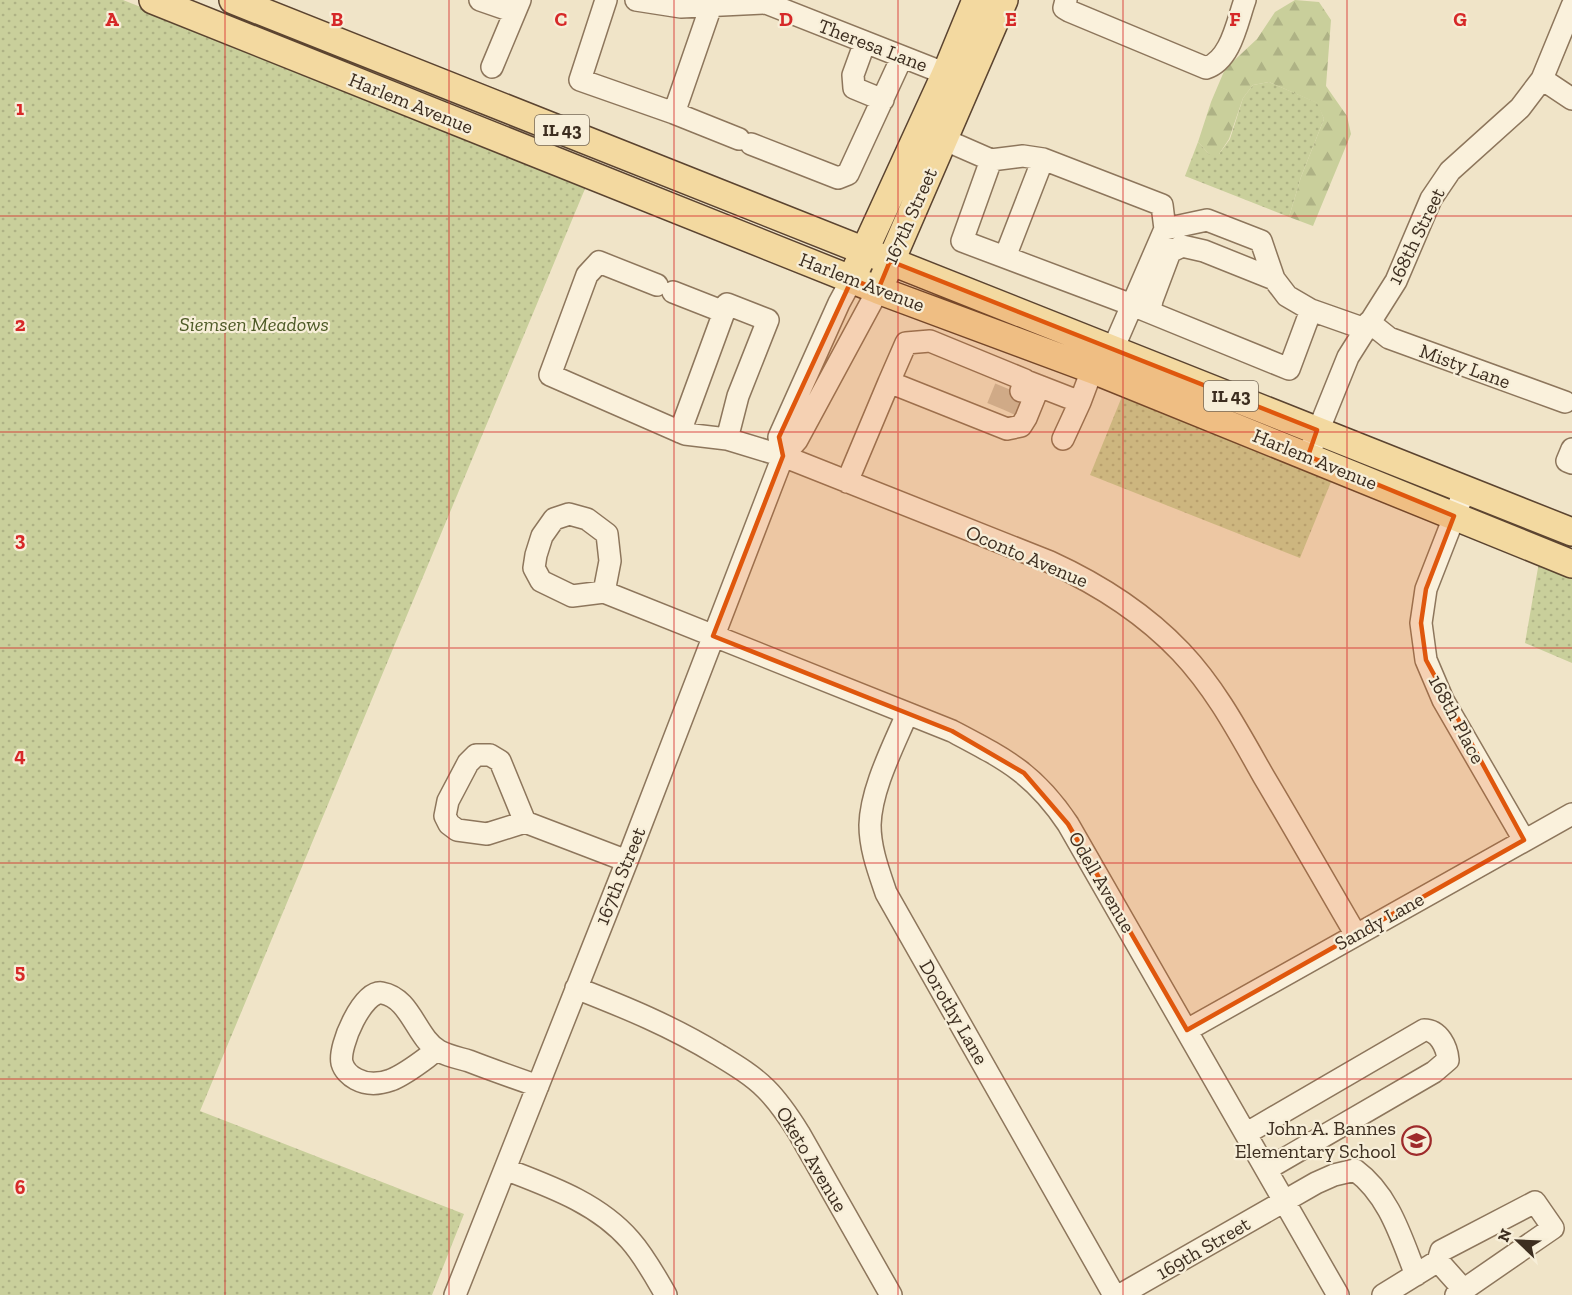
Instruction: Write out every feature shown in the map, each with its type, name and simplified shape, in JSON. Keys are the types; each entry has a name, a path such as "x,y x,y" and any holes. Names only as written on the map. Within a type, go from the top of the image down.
{"main road":[{"name":"Harlem Avenue","path":"153,0 878,290 1092,370 1572,564"},
{"name":"Harlem Avenue","path":"233,0 1572,532"},
{"name":"167th Street","path":"878,290 944,139 976,0"},
{"name":"167th Street","path":"852,279 957,78 1004,0"}],"street":[{"path":"480,0 517,6 492,67"},
{"path":"606,0 580,81 674,113 838,178 848,174 902,57"},
{"name":"Theresa Lane","path":"636,0 681,7 767,2 957,78"},
{"path":"1066,0 1064,8 1069,11 1206,68 1213,66 1226,51 1245,0"},
{"path":"674,113 711,6"},
{"name":"168th Street","path":"1308,456 1348,357 1396,281 1431,199 1450,171 1520,108 1542,79 1572,6"},
{"path":"865,42 853,75 854,88 883,100"},
{"path":"1542,79 1572,99"},
{"path":"944,139 991,160 1023,156 1043,159 1162,205 1165,229 1141,309"},
{"path":"1005,257 1043,159"},
{"path":"991,160 963,241 1289,369 1311,310"},
{"path":"1165,229 1207,220 1261,241 1274,279"},
{"path":"1113,349 1141,309 1152,300 1170,252 1182,246 1204,251 1274,279"},
{"name":"Oconto Avenue","path":"724,312 599,262 586,275 550,375 680,432 727,440 783,456 1069,571 1124,604 1161,633 1198,671 1224,708 1356,935"},
{"name":"167th Street","path":"783,456 779,437 852,279"},
{"name":"Misty Lane","path":"1274,279 1287,296 1311,310 1367,326 1389,338 1565,402"},
{"name":"167th Street","path":"455,1295 627,861 783,456 796,440 878,290"},
{"path":"680,432 727,304 768,320 738,396 727,440"},
{"path":"846,482 894,384 906,342 930,341 1015,381 1080,402"},
{"path":"1063,439 1092,370"},
{"path":"894,384 996,416 1016,428 1021,426 1026,418 1015,381"},
{"path":"1572,449 1567,461 1572,463"},
{"name":"168th Place","path":"1465,489 1426,589 1421,623 1426,660 1443,700 1524,840"},
{"name":"Odell Avenue","path":"604,592 952,731 1003,758 1039,786 1068,824 1338,1295"},
{"name":"Dorothy Lane","path":"907,714 886,763 874,801 870,825 872,846 886,893 1114,1295"},
{"name":"Sandy Lane","path":"1187,1030 1572,814"},
{"path":"525,822 627,861"},
{"name":"Oketo Avenue","path":"576,988 646,1015 674,1029 746,1071 766,1089 785,1111 799,1133 891,1295"},
{"path":"438,1050 403,1074 380,1083 361,1082 353,1078 342,1065 341,1056 354,1020 370,996 376,993 393,997 438,1050 538,1086"},
{"path":"1246,1133 1424,1030 1437,1034 1448,1052 1448,1060 1434,1072 1267,1169"},
{"path":"505,1169 563,1192 610,1221 646,1260 666,1295"},
{"name":"169th Street","path":"1120,1295 1285,1201 1334,1175 1354,1170 1376,1190 1394,1219 1416,1275"},
{"path":"1383,1295 1438,1261 1442,1251 1535,1202 1553,1228 1459,1292 1438,1261"}],"highlighted area":[{"path":"890,261 1317,430 1308,456 1454,516 1426,589 1421,623 1426,660 1524,840 1187,1030 1068,824 1024,773 952,731 713,636 783,456 779,437 852,279 878,290"}],"green space":[{"name":"Siemsen Meadows","path":"0,0 123,0 587,184 200,1111 464,1214 432,1295 0,1295"},
{"path":"1295,0 1319,2 1331,20 1326,86 1347,116 1351,134 1313,226 1289,217 1301,177 1324,119 1317,103 1269,82 1253,85 1243,98 1229,139 1219,154 1209,154 1198,142 1225,69 1257,39 1275,12"},
{"path":"1269,82 1318,103 1324,119 1301,177 1289,217 1185,176 1198,142 1209,154 1219,154 1230,139 1243,98 1253,85"},
{"path":"1123,394 1333,477 1300,558 1090,475"},
{"path":"1539,562 1572,575 1572,663 1525,643"}],"tunnel":[{"path":"997,407 1006,385"},
{"path":"1011,413 1021,391"}],"place":[{"name":"John A. Bannes Elementary School","path":"1417,1140"}]}
